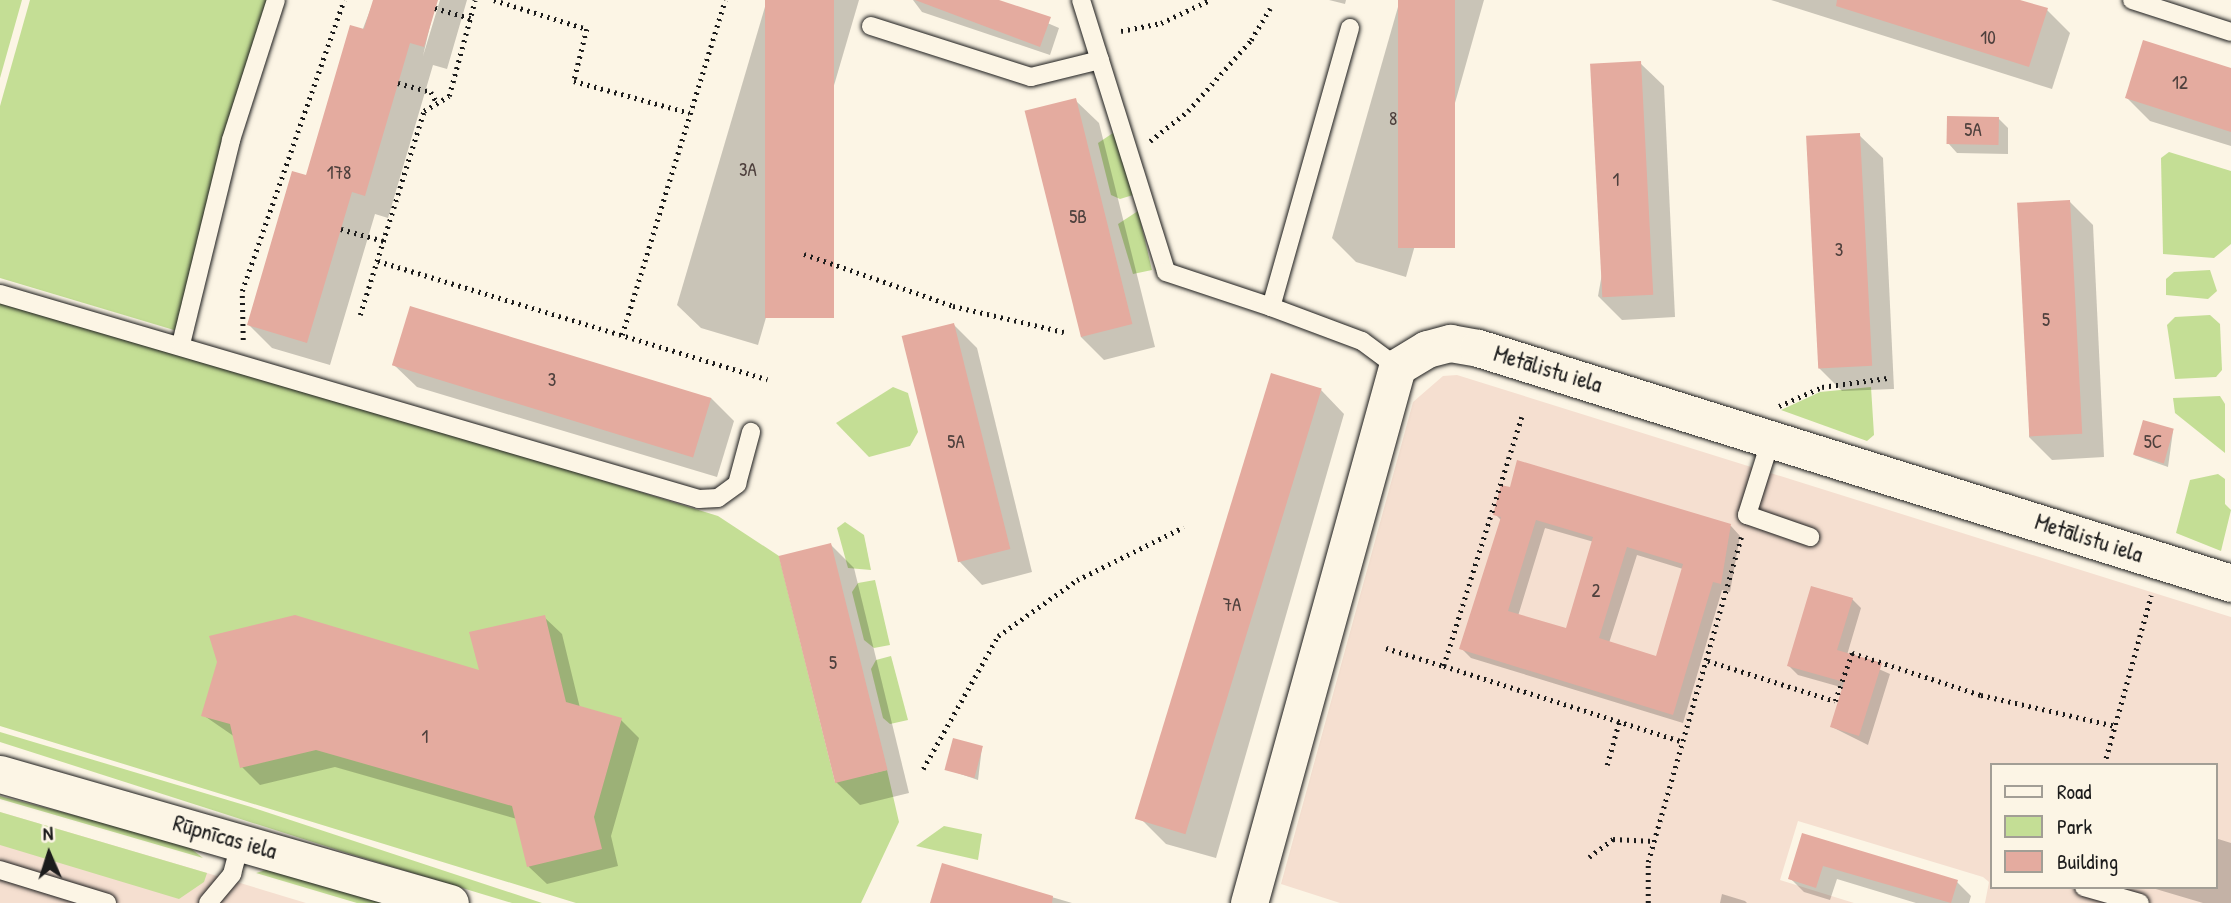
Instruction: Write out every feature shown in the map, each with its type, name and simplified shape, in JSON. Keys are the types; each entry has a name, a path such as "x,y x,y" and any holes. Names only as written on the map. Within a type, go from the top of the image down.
{"street":[{"name":"Metālistu iela","path":"1397,367 1450,343 1479,348 1771,427 2231,583"},
{"path":"1249,903 1397,367"},
{"name":"Rūpnīcas iela","path":"0,774 242,841 450,903"}],"lane":[{"path":"181,344 230,140 276,0"},
{"path":"1081,0 1166,272 1363,341 1397,367"},
{"path":"2132,0 2168,6 2231,32"},
{"path":"871,26 1031,77 1100,60"},
{"path":"1271,307 1350,28"},
{"path":"0,293 181,344 699,499 718,498 737,484 751,432"},
{"path":"1771,427 1747,515 1810,537"},
{"path":"208,903 232,874 242,841"},
{"path":"0,870 107,903"},
{"path":"2091,889 2140,903"}],"path":[{"path":"239,362 242,291 344,0"},
{"path":"360,315 424,111 449,96 475,0"},
{"path":"494,0 587,29 574,81 690,113"},
{"path":"622,335 725,0"},
{"path":"1121,31 1161,23 1210,0"},
{"path":"435,8 471,18"},
{"path":"1130,158 1188,111 1251,40 1270,8"},
{"path":"398,83 431,92 437,103"},
{"path":"341,229 384,241"},
{"path":"804,254 953,306 1064,332"},
{"path":"378,261 767,379"},
{"path":"1771,427 1774,408 1822,387 1887,378"},
{"path":"1444,666 1522,417"},
{"path":"1648,903 1654,841 1708,661 1747,515"},
{"path":"923,769 998,636 1077,580 1184,527"},
{"path":"2105,763 2154,584"},
{"path":"1386,648 1683,742"},
{"path":"1708,661 1835,701 1852,653 1981,695 2115,726"},
{"path":"1607,765 1619,722"},
{"path":"1589,857 1613,839 1654,841"}],"shaded area":[{"path":"1457,375 2231,617 2231,903 1985,903 1989,882 1983,877 1798,821 1780,880 1854,903 1340,903 1281,884 1413,402 1443,376"},
{"path":"0,812 207,873 306,903 0,903"}],"green space":[{"path":"0,0 22,0 0,78"},
{"path":"30,0 276,0 184,333 0,278 0,106"},
{"path":"1116,131 1133,195 1120,199 1111,195 1098,143"},
{"path":"2169,152 2231,171 2231,244 2214,258 2163,254 2161,158"},
{"path":"1138,211 1152,270 1133,274 1118,224"},
{"path":"2210,270 2217,291 2208,299 2166,295 2166,279 2174,272"},
{"path":"0,294 718,516 779,556 835,782 887,770 899,822 861,903 576,903 0,726"},
{"path":"2210,315 2220,324 2222,370 2216,377 2175,379 2167,325 2175,317"},
{"path":"893,387 908,393 918,432 910,446 869,457 836,423"},
{"path":"1871,387 1874,435 1867,441 1781,410 1820,392"},
{"path":"2220,396 2225,404 2225,453 2175,413 2173,398"},
{"path":"2218,474 2225,479 2225,504 2231,510 2221,551 2176,533 2190,480"},
{"path":"845,522 864,535 871,570 848,568 837,528"},
{"path":"875,580 890,645 874,648 864,640 852,592 858,583"},
{"path":"891,656 908,720 890,724 883,718 871,669 876,660"},
{"path":"0,732 251,807 542,903 512,903 347,853 0,742"},
{"path":"0,796 185,844 203,858 0,799"},
{"path":"0,812 207,873 204,882 179,899 0,845"},
{"path":"944,826 982,834 978,860 916,846"},
{"path":"266,870 279,871 386,903 357,903 256,873"}],"building":[{"path":"373,0 438,0 424,47 410,43 365,196 352,192 307,343 247,325 292,171 306,175 350,25 364,29"},
{"path":"765,0 834,0 834,318 765,318"},
{"path":"915,0 999,0 1051,17 1040,47"},
{"path":"1398,0 1455,0 1455,248 1398,248"},
{"path":"1837,0 2020,0 2048,8 2029,67 1836,6"},
{"path":"2143,40 2231,68 2231,132 2125,98"},
{"path":"1641,61 1653,295 1602,297 1590,64"},
{"path":"1076,98 1132,324 1081,337 1025,111"},
{"path":"1947,116 1999,117 1999,145 1947,144"},
{"path":"1860,133 1872,366 1818,369 1806,136"},
{"path":"2070,200 2082,434 2029,436 2017,203"},
{"path":"410,306 711,398 693,457 392,365"},
{"path":"954,323 1010,549 958,562 902,336"},
{"path":"1271,373 1322,388 1185,834 1135,819"},
{"path":"2143,420 2174,429 2164,463 2133,455"},
{"path":"1517,460 1731,524 1721,584 1713,582 1673,715 1459,649 1501,517 1493,515 1501,485 1510,487","holes":["1536,520 1593,537 1566,628 1508,611","1627,547 1683,564 1656,656 1599,638"]},
{"path":"831,543 888,770 835,783 779,556"},
{"path":"1811,586 1853,598 1837,650 1882,663 1859,736 1830,727 1844,682 1787,666"},
{"path":"295,615 479,670 469,632 545,615 566,702 622,718 594,817 602,849 527,867 512,806 316,750 240,768 230,724 201,716 217,662 209,636"},
{"path":"953,738 983,746 974,778 944,770"},
{"path":"1802,833 1958,880 1951,903 1823,866 1816,888 1788,879"},
{"path":"942,863 1053,896 1052,903 930,903"}]}
